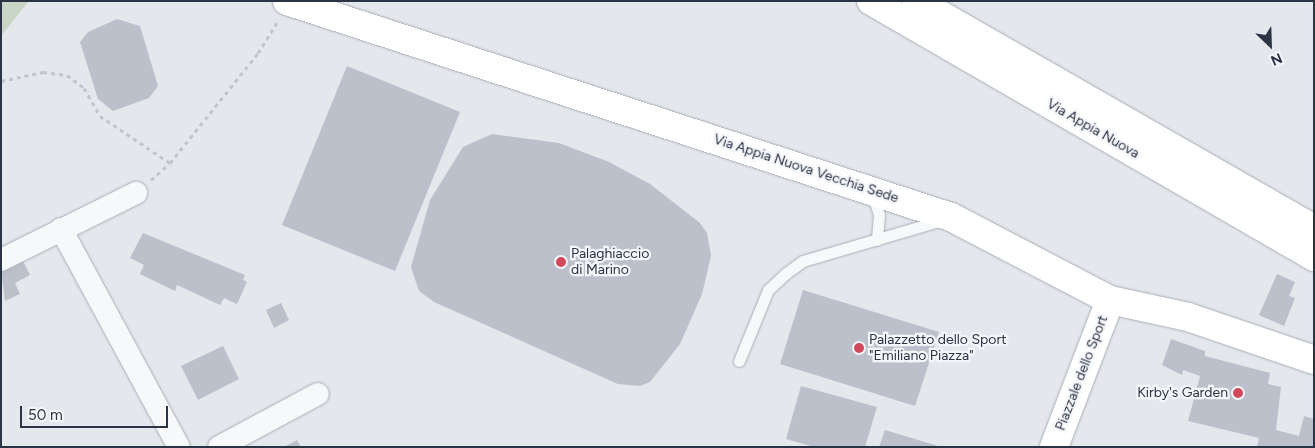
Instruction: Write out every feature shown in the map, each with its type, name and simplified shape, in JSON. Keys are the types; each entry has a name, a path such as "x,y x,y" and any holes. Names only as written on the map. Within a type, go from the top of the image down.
{"street":[{"name":"Via Appia Nuova","path":"871,1 1314,257"},
{"name":"Via Appia Nuova","path":"916,1 1314,230"},
{"name":"Via Appia Nuova Vecchia Sede","path":"288,2 951,217 1110,300 1188,317 1314,360"},
{"path":"1,260 136,193"},
{"path":"61,229 180,447"},
{"name":"Piazzale dello Sport","path":"1054,447 1110,300"},
{"path":"219,447 318,394"}],"lane":[{"path":"871,191 879,215 877,240"},
{"path":"739,361 768,290 803,261 951,217"}],"path":[{"path":"136,193 170,163 258,53 288,2"},
{"path":"1,80 43,72 67,75 84,88 100,116 170,163"}],"green space":[{"path":"1,1 29,1 1,36"}],"building":[{"path":"117,19 140,26 158,86 149,98 113,111 98,99 80,42 88,32"},
{"path":"347,66 460,112 395,271 282,225"},
{"name":"Palaghiaccio di Marino","path":"492,134 559,143 609,162 650,184 700,223 707,233 711,256 702,294 680,344 650,382 640,386 618,384 434,302 419,291 411,267 430,200 463,147"},
{"path":"143,233 245,275 243,280 247,282 237,304 224,298 220,305 177,285 175,291 140,274 144,265 130,258"},
{"path":"22,259 30,275 15,283 20,294 5,301 1,270"},
{"path":"1277,274 1295,282 1289,296 1295,298 1284,326 1259,315"},
{"name":"Palazzetto dello Sport \"Emiliano Piazza\"","path":"803,290 939,332 915,406 780,364"},
{"path":"281,303 289,320 274,328 266,310"},
{"name":"Kirby's Garden","path":"1171,339 1205,351 1205,356 1270,373 1268,384 1281,387 1276,430 1299,436 1304,416 1314,419 1314,447 1257,447 1259,438 1188,421 1200,376 1183,370 1182,375 1162,365"},
{"path":"223,346 239,379 198,400 181,366"},
{"path":"801,386 877,407 865,447 814,447 786,439"},
{"path":"885,430 938,446 938,447 879,447"},
{"path":"297,440 301,447 284,447"}],"place":[{"name":"Palaghiaccio di Marino","path":"561,262"},
{"name":"Palazzetto dello Sport \"Emiliano Piazza\"","path":"859,348"},
{"name":"Kirby's Garden","path":"1238,393"}]}
